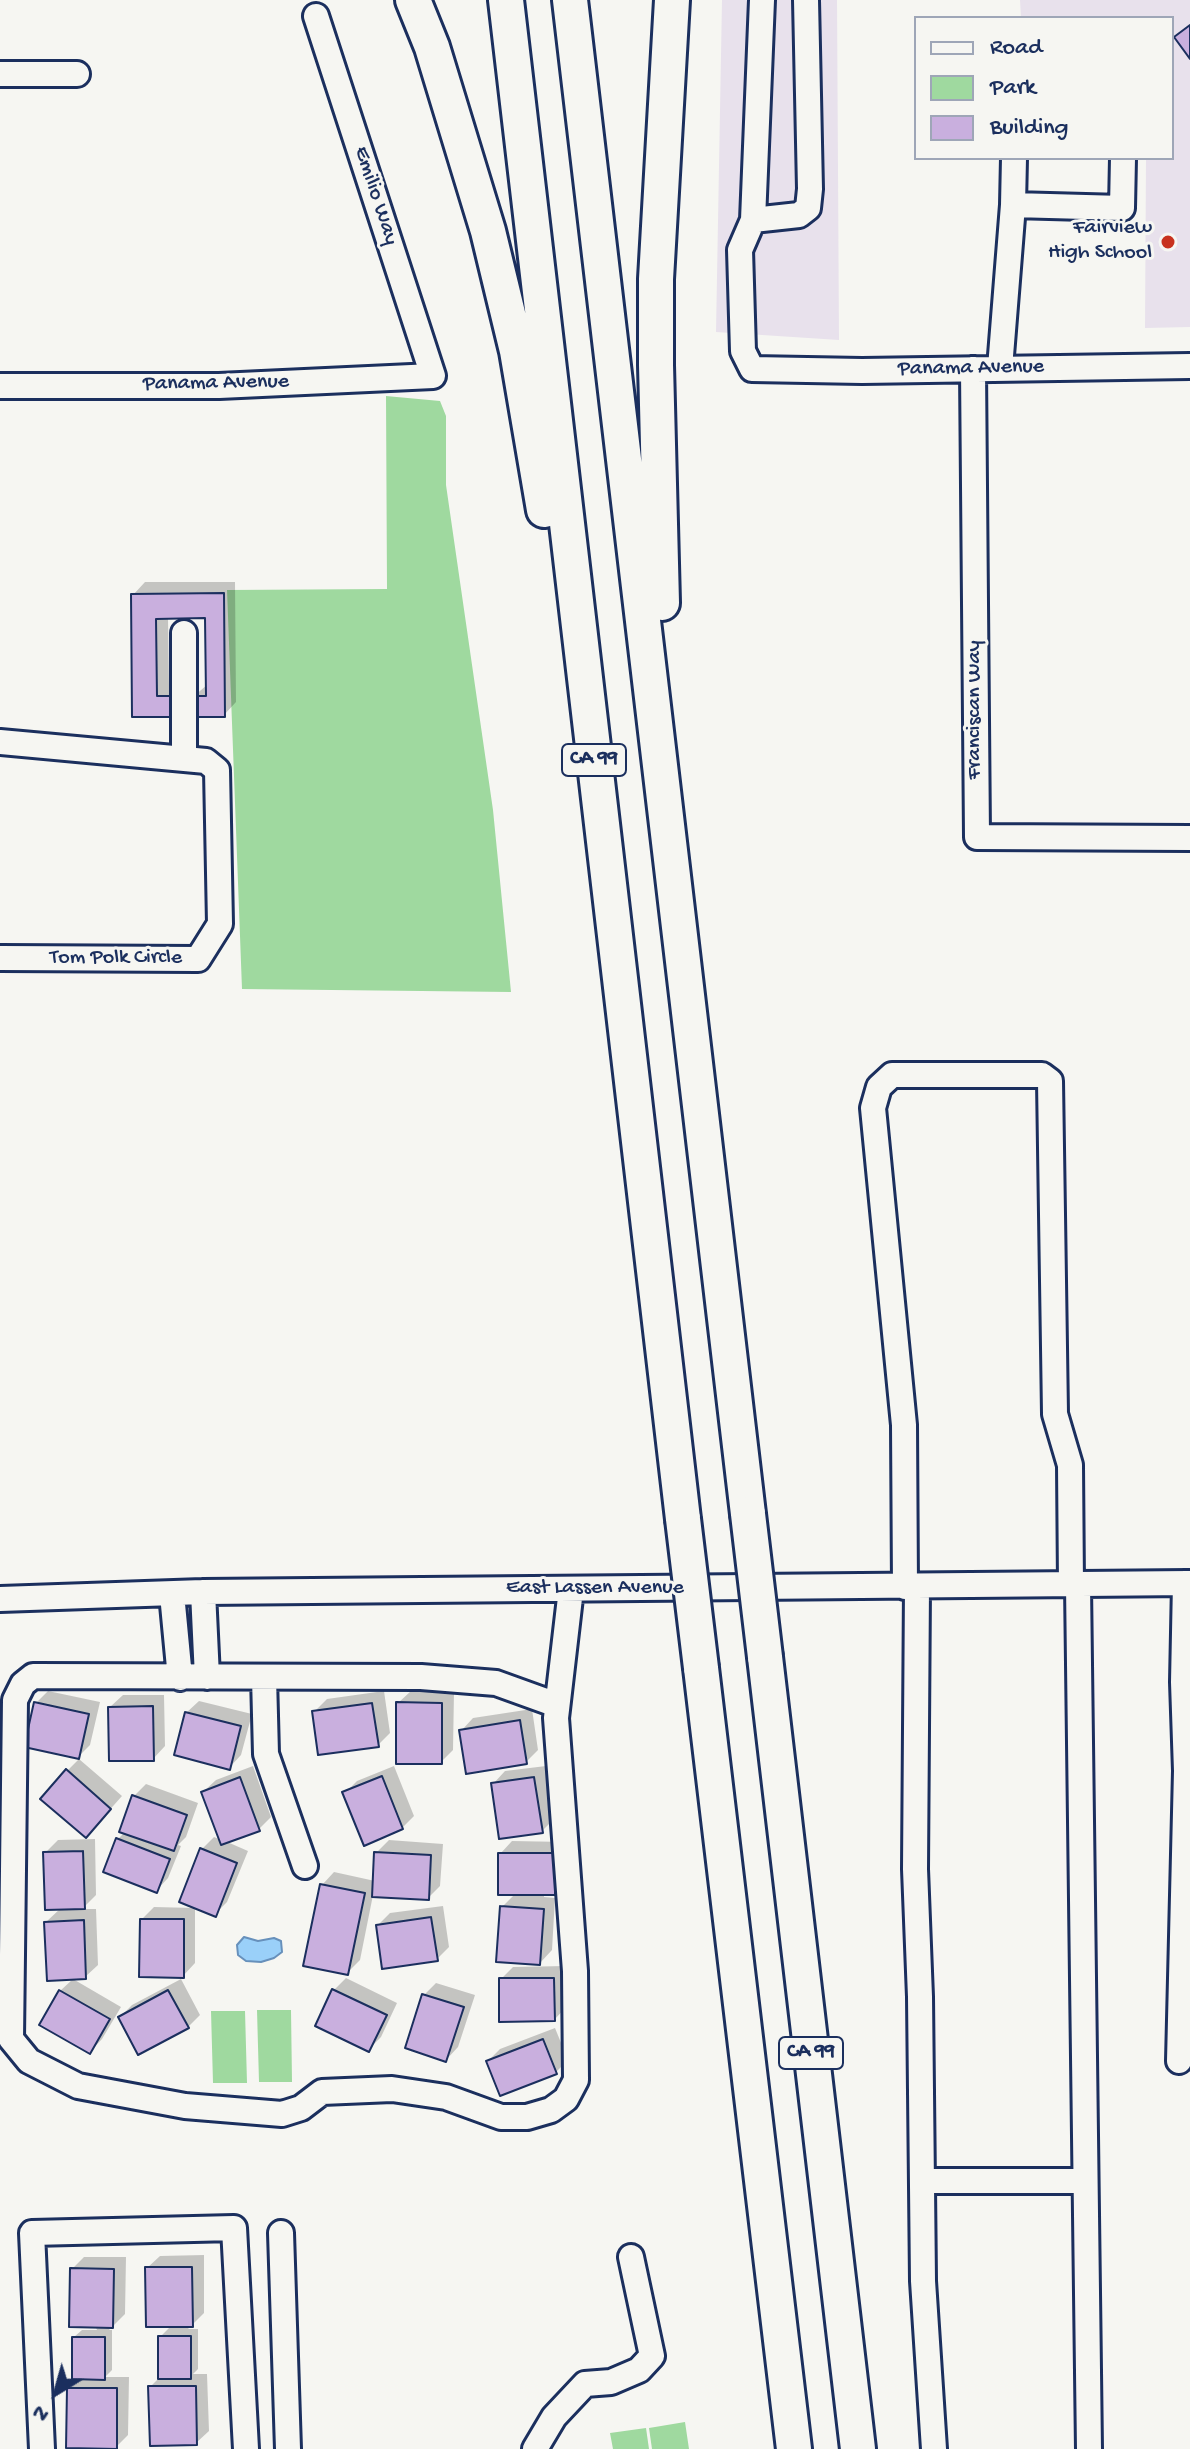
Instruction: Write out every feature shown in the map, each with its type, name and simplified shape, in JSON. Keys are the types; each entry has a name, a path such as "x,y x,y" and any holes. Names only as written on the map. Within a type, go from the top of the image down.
{"highway":[{"path":"413,0 432,47 488,231 517,351 565,636 582,660"},
{"name":"CA 99","path":"506,0 794,2449"},
{"name":"CA 99","path":"570,0 858,2449"},
{"path":"662,767 664,671 657,456 656,293 672,0"}],"street":[{"path":"762,0 753,220 799,215 808,208 806,0"},
{"name":"Emilio Way","path":"316,16 433,376"},
{"path":"0,74 77,74"},
{"path":"1000,368 1014,160"},
{"path":"1013,205 1122,208 1123,160"},
{"name":"Panama Avenue","path":"753,220 740,250 743,351 752,369 1190,366"},
{"name":"Franciscan Way","path":"973,369 977,837 1190,838"},
{"name":"Panama Avenue","path":"0,386 219,386 433,376"},
{"path":"184,633 184,757"},
{"name":"Tom Polk Circle","path":"0,742 184,757 206,761 217,770 220,924 198,959 0,958"},
{"path":"934,2449 923,2281 911,1587 904,1425 873,1108 879,1087 892,1075 1042,1075 1050,1081 1055,1414 1070,1465 1075,1585 1089,2449"},
{"path":"1179,2061 1187,1583"},
{"name":"East Lassen Avenue","path":"0,1599 203,1592 1187,1583"},
{"path":"557,1705 496,1683 421,1677 33,1676 23,1684 15,1700 11,2039 29,2061 78,2086 185,2106 282,2114 301,2108 322,2092 392,2089 446,2097 501,2117 527,2117 551,2110 566,2099 576,2080 575,1971 557,1705 571,1589"},
{"path":"203,1592 207,1677"},
{"path":"172,1594 180,1678"},
{"path":"264,1677 266,1754 305,1866"},
{"path":"922,2181 1085,2181"},
{"path":"42,2449 32,2233 234,2228 246,2449"},
{"path":"281,2233 288,2449"},
{"path":"535,2449 554,2417 585,2384 611,2382 639,2370 652,2356 631,2257"}],"shaded area":[{"path":"722,0 837,0 839,340 716,332"},
{"name":"Fairview High School","path":"1020,0 1190,0 1190,327 1145,328 1146,160 1174,160 1174,16 1021,16"}],"green space":[{"path":"386,396 440,401 446,416 446,485 493,810 511,992 242,989 227,590 387,589"},
{"path":"257,2010 291,2010 292,2082 259,2082"},
{"path":"211,2011 245,2011 247,2083 213,2083"},
{"path":"685,2422 689,2449 652,2449 649,2428"},
{"path":"646,2428 649,2449 613,2449 610,2433"}],"water":[{"path":"244,1937 258,1941 274,1938 281,1941 282,1952 261,1962 246,1961 238,1955 237,1945"}],"building":[{"path":"1190,25 1190,59 1174,37"},
{"path":"224,593 225,717 191,717 191,696 206,696 205,618 156,619 157,696 172,696 172,717 132,717 131,594"},
{"path":"34,1702 89,1714 79,1759 24,1747"},
{"path":"396,1702 442,1703 442,1764 396,1764"},
{"path":"372,1703 379,1747 318,1755 312,1711"},
{"path":"153,1706 154,1761 109,1761 108,1707"},
{"path":"185,1712 241,1726 230,1770 174,1755"},
{"path":"520,1720 527,1764 466,1774 459,1730"},
{"path":"66,1769 111,1809 86,1838 40,1799"},
{"path":"382,1776 403,1829 364,1846 342,1792"},
{"path":"240,1777 260,1831 221,1845 201,1792"},
{"path":"534,1777 543,1833 499,1839 491,1783"},
{"path":"132,1795 187,1815 174,1851 119,1832"},
{"path":"116,1838 170,1859 157,1893 103,1872"},
{"path":"200,1848 237,1863 216,1917 179,1902"},
{"path":"83,1851 85,1909 45,1910 43,1852"},
{"path":"374,1852 431,1855 429,1900 372,1897"},
{"path":"498,1853 555,1853 555,1895 498,1895"},
{"path":"320,1884 365,1893 348,1975 303,1966"},
{"path":"500,1906 544,1909 540,1965 496,1962"},
{"path":"431,1917 438,1961 382,1969 376,1925"},
{"path":"140,1919 184,1919 184,1978 139,1977"},
{"path":"84,1920 86,1979 47,1981 44,1922"},
{"path":"499,1978 554,1978 555,2021 499,2022"},
{"path":"332,1989 387,2015 369,2052 315,2026"},
{"path":"59,1990 110,2019 90,2054 39,2025"},
{"path":"168,1990 189,2028 138,2055 118,2017"},
{"path":"422,1994 464,2007 446,2062 405,2048"},
{"path":"543,2039 557,2074 500,2096 486,2061"},
{"path":"145,2267 192,2267 193,2327 146,2327"},
{"path":"70,2268 114,2269 113,2328 69,2327"},
{"path":"158,2336 191,2336 191,2379 158,2379"},
{"path":"72,2337 105,2337 105,2380 72,2379"},
{"path":"148,2386 196,2386 197,2445 150,2446"},
{"path":"67,2388 117,2388 117,2449 66,2448"}],"place":[{"name":"Fairview High School","path":"1168,242"}]}
